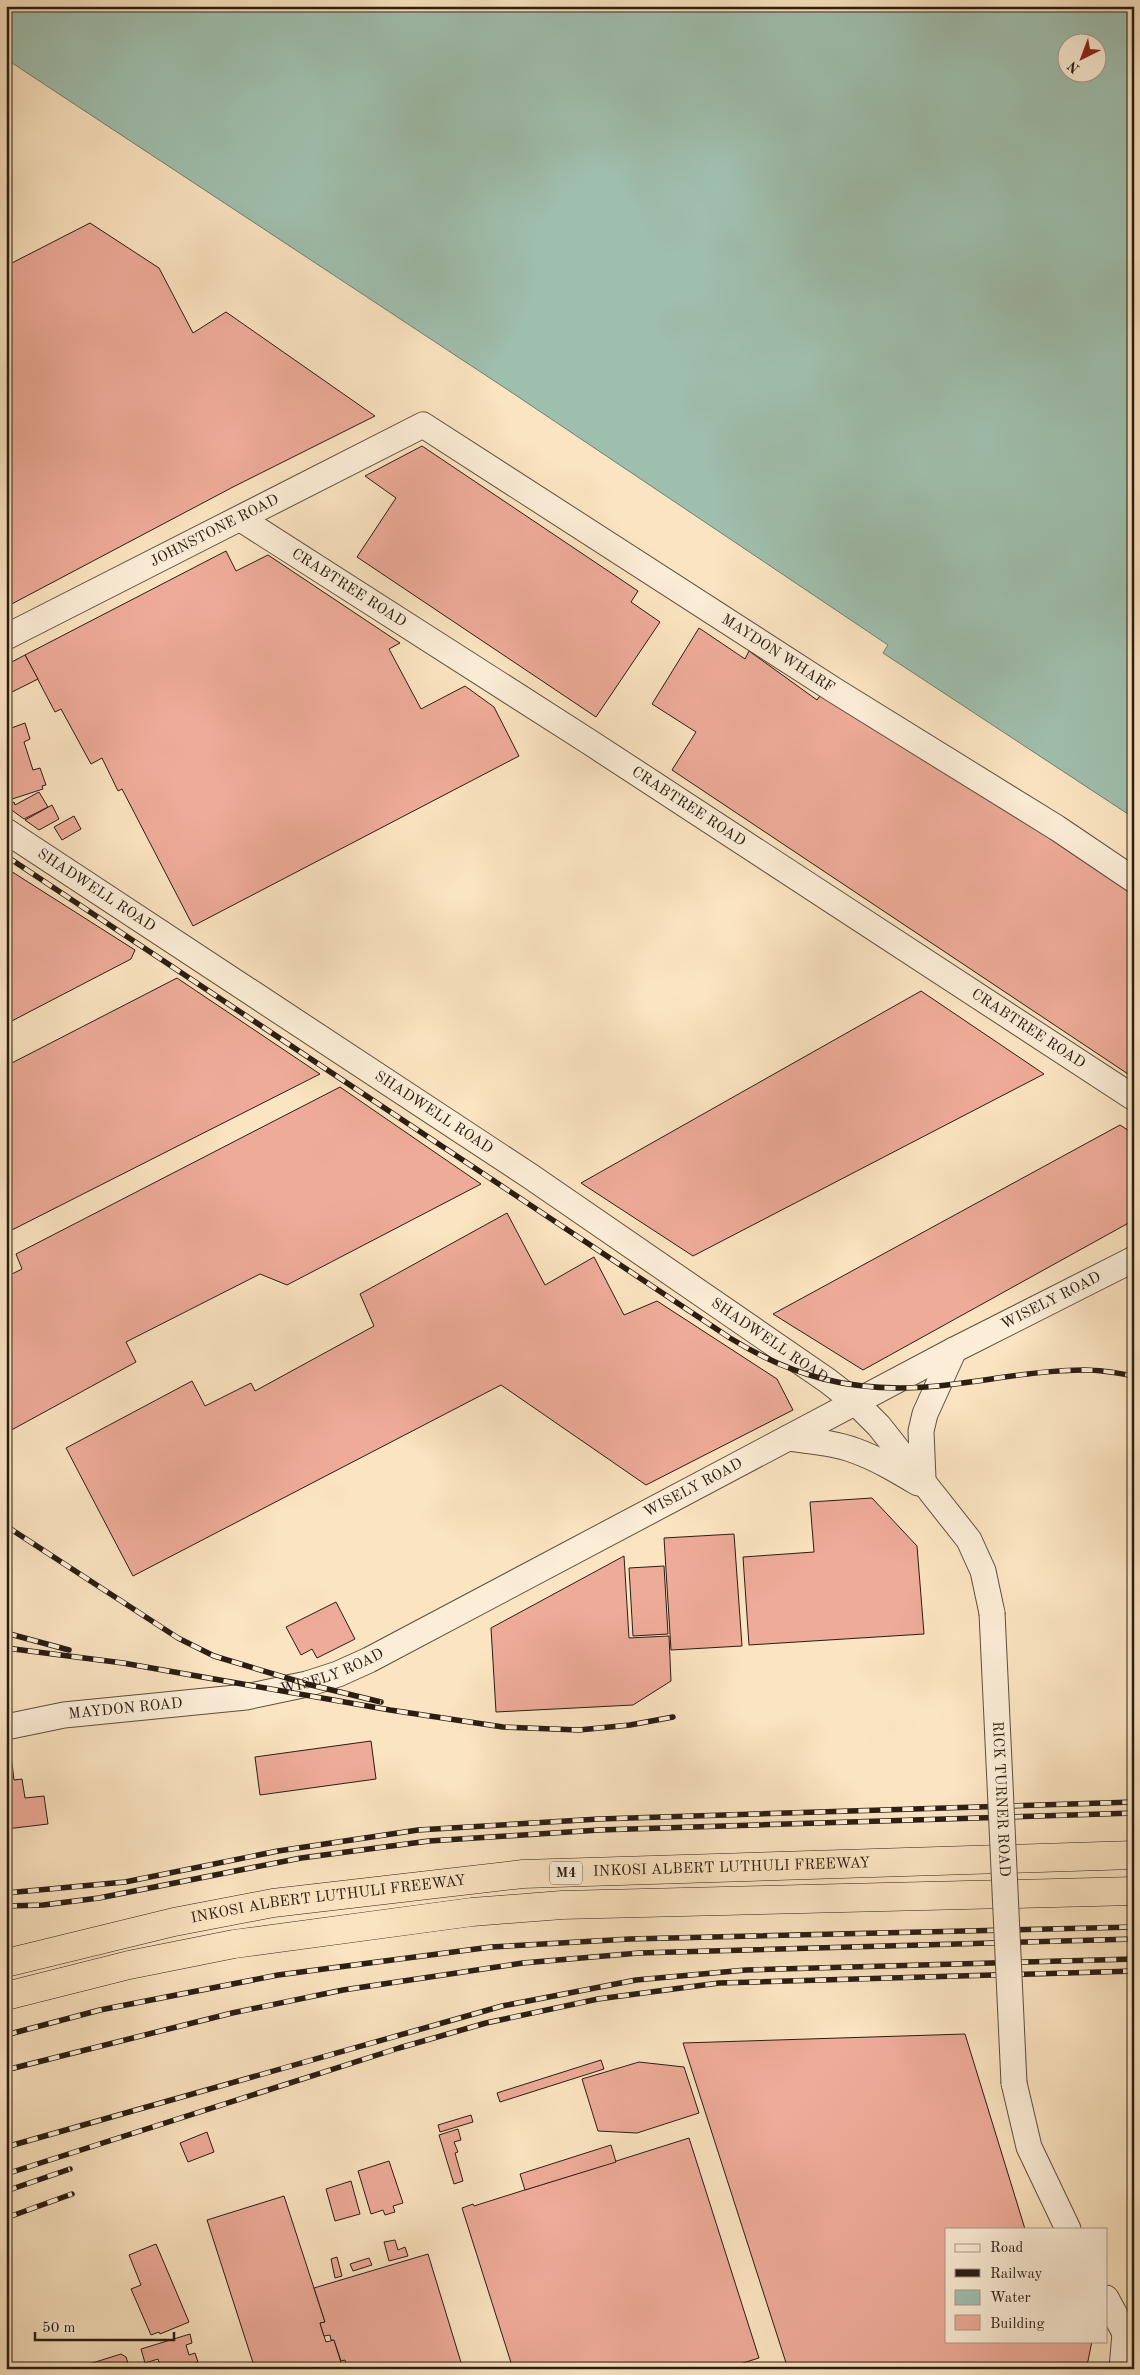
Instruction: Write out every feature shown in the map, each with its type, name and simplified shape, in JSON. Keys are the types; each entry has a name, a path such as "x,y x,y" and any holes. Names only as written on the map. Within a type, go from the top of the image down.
{"highway":[{"name":"INKOSI ALBERT LUTHULI FREEWAY","path":"6,1963 174,1922 273,1903 524,1874 1134,1855"},
{"name":"INKOSI ALBERT LUTHULI FREEWAY","path":"6,1996 129,1964 234,1944 472,1912 562,1905 1134,1891"}],"street":[{"name":"JOHNSTONE ROAD","path":"6,637 423,425"},
{"name":"MAYDON WHARF","path":"423,425 834,690 1057,828 1134,880"},
{"name":"CRABTREE ROAD","path":"241,519 591,743 1134,1098"},
{"name":"SHADWELL ROAD","path":"6,831 530,1176 828,1380 856,1403"},
{"name":"WISELY ROAD","path":"246,1697 307,1684 338,1674 369,1660 954,1350 1134,1259"},
{"path":"928,1486 921,1430 925,1414 954,1350"},
{"name":"RICK TURNER ROAD","path":"856,1403 880,1426 969,1540 983,1571 992,1612 1014,2083 1030,2147 1068,2228"},
{"path":"788,1438 832,1444 855,1450 877,1459 928,1486"},
{"name":"MAYDON ROAD","path":"6,1726 64,1715 246,1697"},
{"path":"1108,2301 1130,2338 1122,2369"}],"water":[{"path":"6,6 1134,6 1134,818 883,653 888,645 508,390 6,59"}],"building":[{"path":"90,223 159,268 193,333 226,312 375,416 233,487 6,607 6,266"},
{"path":"422,446 638,591 631,602 660,622 596,717 357,557 396,498 365,476"},
{"path":"226,551 236,571 268,555 400,643 389,649 421,709 465,686 494,707 519,756 193,926 122,789 118,791 102,758 91,764 61,709 55,712 25,655"},
{"path":"699,628 745,659 749,651 817,700 824,690 1134,892 1134,1078 672,770 696,732 652,704"},
{"path":"25,655 38,679 6,695 6,665"},
{"path":"25,723 30,739 24,742 33,770 40,768 46,785 42,786 43,789 6,801 6,730"},
{"path":"39,792 48,807 24,819 6,806 14,802 15,805"},
{"path":"52,805 59,819 39,830 25,820"},
{"path":"74,816 81,829 62,840 54,827"},
{"path":"6,868 135,950 131,959 6,1024"},
{"path":"177,978 320,1074 6,1233 6,1066"},
{"path":"921,991 1044,1074 693,1256 581,1183"},
{"path":"340,1087 481,1184 287,1285 260,1274 126,1342 136,1362 6,1433 6,1277 22,1269 16,1254"},
{"path":"1120,1125 1134,1134 1134,1220 863,1370 773,1314"},
{"path":"507,1213 545,1285 594,1257 624,1315 657,1301 777,1379 793,1410 646,1485 501,1385 133,1576 66,1448 192,1381 205,1406 251,1383 255,1391 374,1326 360,1294"},
{"path":"872,1498 917,1546 924,1634 749,1645 743,1557 814,1552 810,1502"},
{"path":"734,1534 742,1646 671,1650 664,1538"},
{"path":"624,1556 629,1638 669,1636 671,1681 633,1705 496,1712 491,1628"},
{"path":"664,1566 668,1634 633,1636 629,1568"},
{"path":"336,1602 355,1639 317,1658 312,1649 301,1655 286,1627"},
{"path":"371,1741 376,1779 260,1795 255,1757"},
{"path":"6,1754 11,1755 14,1780 22,1779 25,1798 44,1796 48,1824 6,1829"},
{"path":"965,2034 1025,2228 945,2228 945,2342 1092,2342 1088,2361 1082,2369 788,2369 683,2043"},
{"path":"601,2060 604,2069 500,2102 497,2093"},
{"path":"639,2062 684,2067 699,2113 637,2133 598,2131 582,2079"},
{"path":"471,2115 473,2122 440,2132 438,2125"},
{"path":"458,2129 461,2140 454,2142 458,2152 455,2153 463,2181 454,2184 439,2135"},
{"path":"207,2132 214,2152 188,2162 180,2143"},
{"path":"689,2138 759,2358 723,2369 513,2369 462,2208 473,2204 474,2206"},
{"path":"611,2145 616,2162 525,2190 520,2174"},
{"path":"389,2161 403,2203 393,2206 395,2212 385,2215 383,2210 371,2214 358,2171"},
{"path":"351,2181 360,2214 335,2221 326,2189"},
{"path":"284,2196 325,2322 320,2323 326,2342 334,2340 343,2369 255,2369 207,2220"},
{"path":"395,2240 398,2250 405,2247 408,2256 389,2261 384,2242"},
{"path":"156,2244 189,2322 160,2334 159,2332 151,2335 131,2289 141,2285 129,2255"},
{"path":"428,2254 463,2369 347,2369 345,2360 341,2361 334,2340 331,2340 330,2335 324,2336 320,2323 325,2322 314,2288"},
{"path":"337,2257 342,2276 335,2278 331,2259"},
{"path":"369,2258 372,2265 353,2271 350,2264"},
{"path":"190,2334 192,2343 186,2345 189,2355 195,2353 198,2362 192,2364 193,2369 149,2369 160,2365 158,2359 145,2363 141,2349"},
{"path":"121,2354 126,2357 130,2369 73,2369"}],"railway":[{"path":"6,856 753,1352 800,1372 848,1384 873,1387 926,1387 1025,1374 1085,1370 1134,1376"},
{"path":"6,1526 178,1638 214,1656 307,1684 381,1702"},
{"path":"6,1633 69,1650"},
{"path":"6,1648 123,1663 390,1710 503,1727 579,1730 630,1725 673,1717"},
{"path":"6,1893 125,1882 278,1851 418,1830 599,1819 1134,1802"},
{"path":"6,1906 43,1905 99,1898 301,1858 429,1841 599,1830 1134,1813"},
{"path":"6,2035 100,2010 278,1975 491,1947 630,1939 1134,1927"},
{"path":"6,2070 232,2013 343,1990 523,1963 639,1953 1134,1939"},
{"path":"6,2147 502,2006 636,1980 746,1970 1134,1959"},
{"path":"6,2174 399,2048 486,2023 598,1999 719,1983 1134,1971"},
{"path":"6,2191 70,2169"},
{"path":"6,2218 72,2194"}]}
